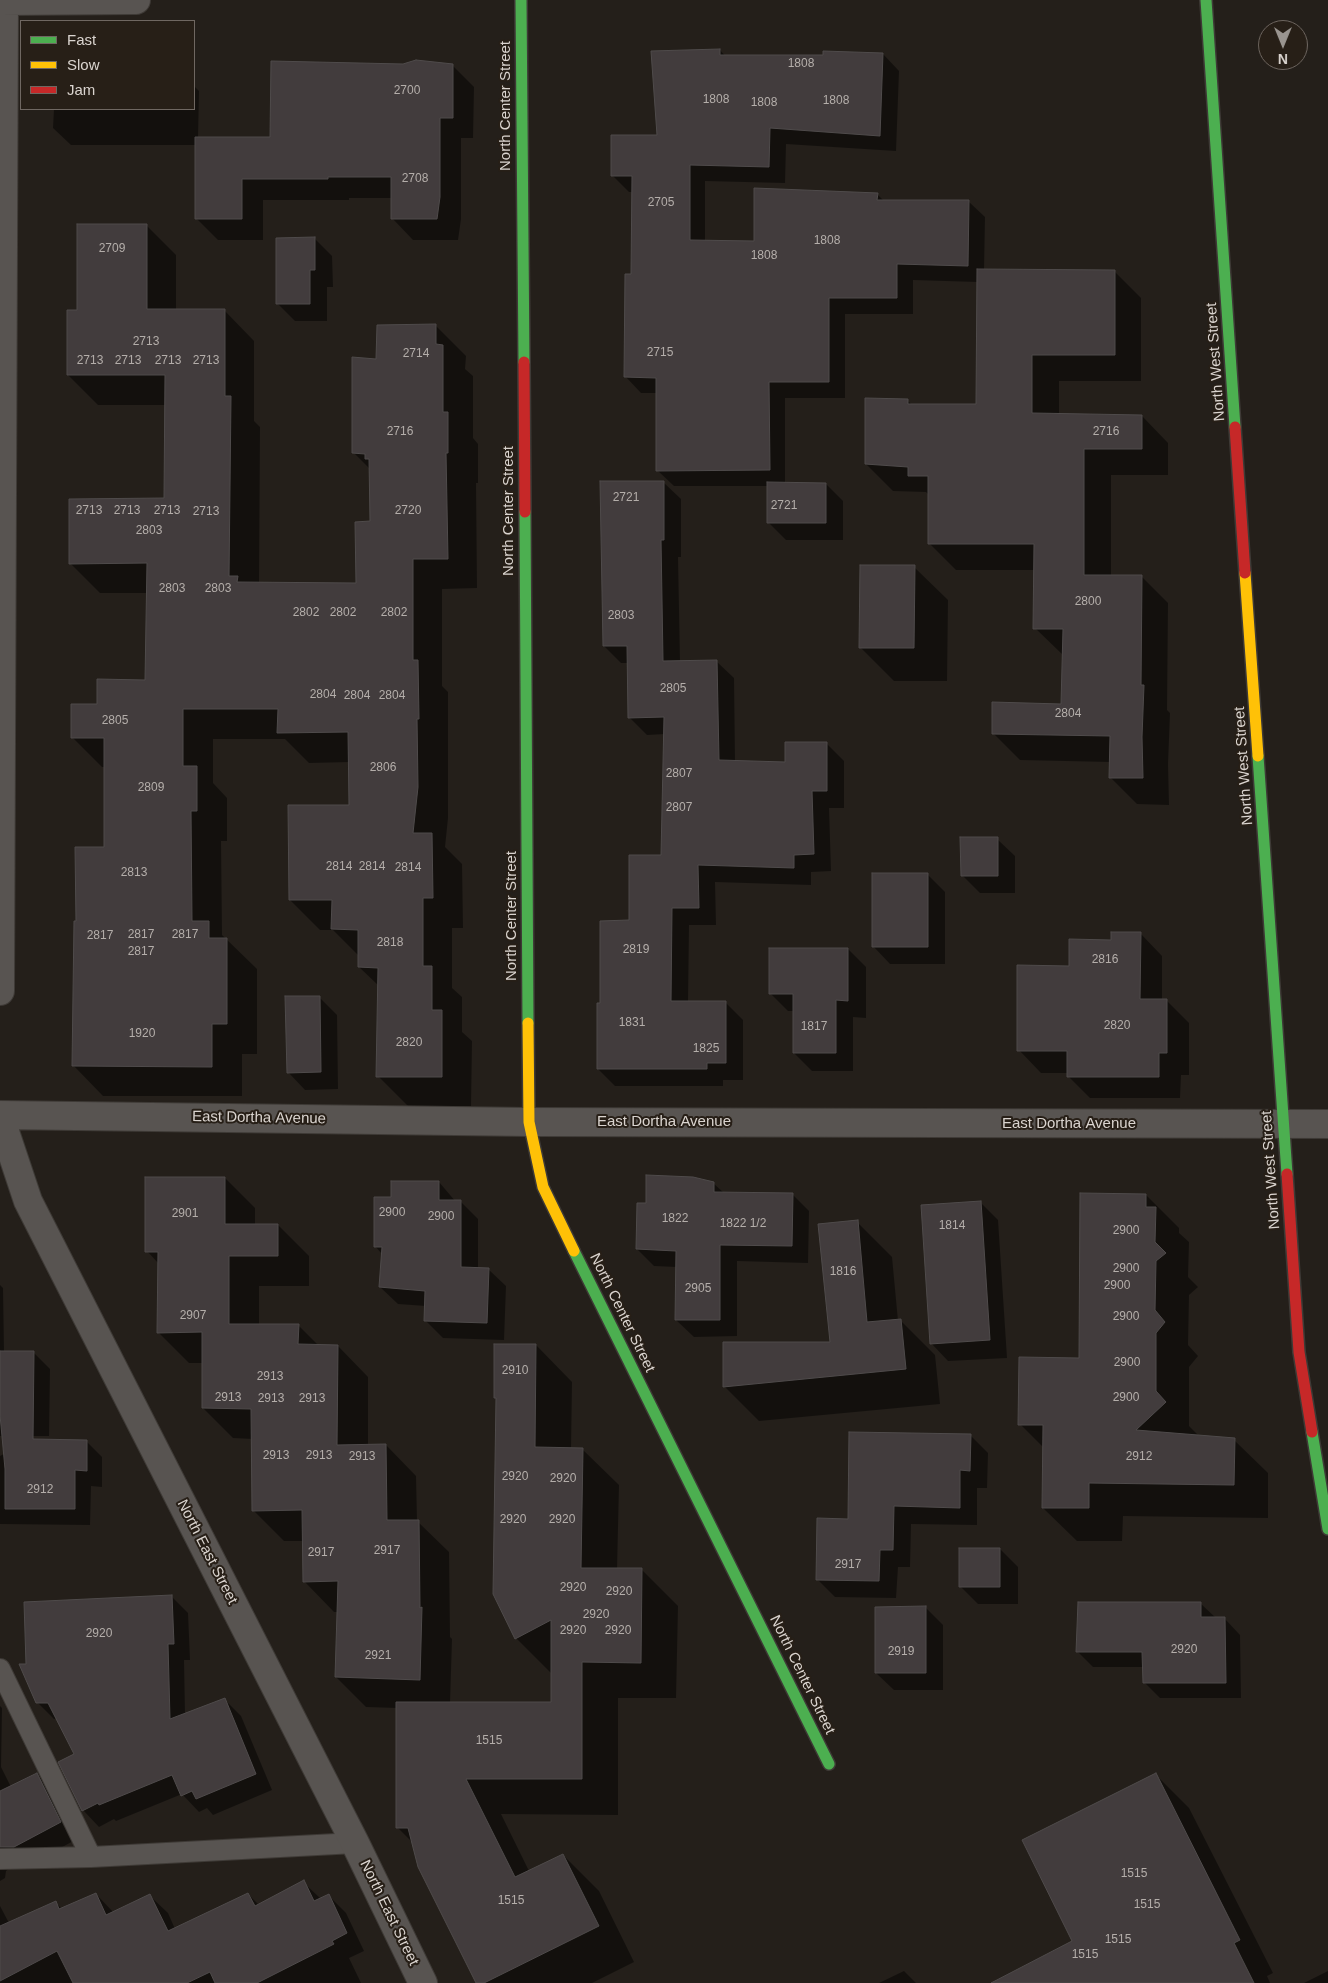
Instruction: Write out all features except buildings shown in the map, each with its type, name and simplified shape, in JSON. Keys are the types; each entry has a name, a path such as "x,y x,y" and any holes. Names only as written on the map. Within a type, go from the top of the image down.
{"street":[{"path":"0,990 3,0 136,0"},
{"name":"North Center Street","path":"521,0 529,1122 543,1187 829,1764"},
{"name":"North West Street","path":"1206,0 1299,1352 1328,1529"},
{"name":"East Dortha Avenue","path":"0,1116 529,1122 1328,1124"},
{"name":"North East Street","path":"0,1116 28,1201 355,1843 423,1983"}],"lane":[{"path":"0,1668 91,1857"},
{"path":"0,1859 91,1857 355,1843"}],"traffic: fast":[{"path":"521,0 524,362"},
{"path":"1206,0 1235,427"},
{"path":"525,512 528,1023"},
{"path":"1258,756 1287,1174"},
{"path":"574,1251 829,1764"},
{"path":"1312,1432 1328,1529"}],"traffic: slow":[{"path":"1245,573 1258,756"},
{"path":"528,1023 529,1122 543,1187 574,1251"}],"traffic: jam":[{"path":"524,362 525,512"},
{"path":"1235,427 1245,573"},
{"path":"1287,1174 1299,1352 1312,1432"}]}
